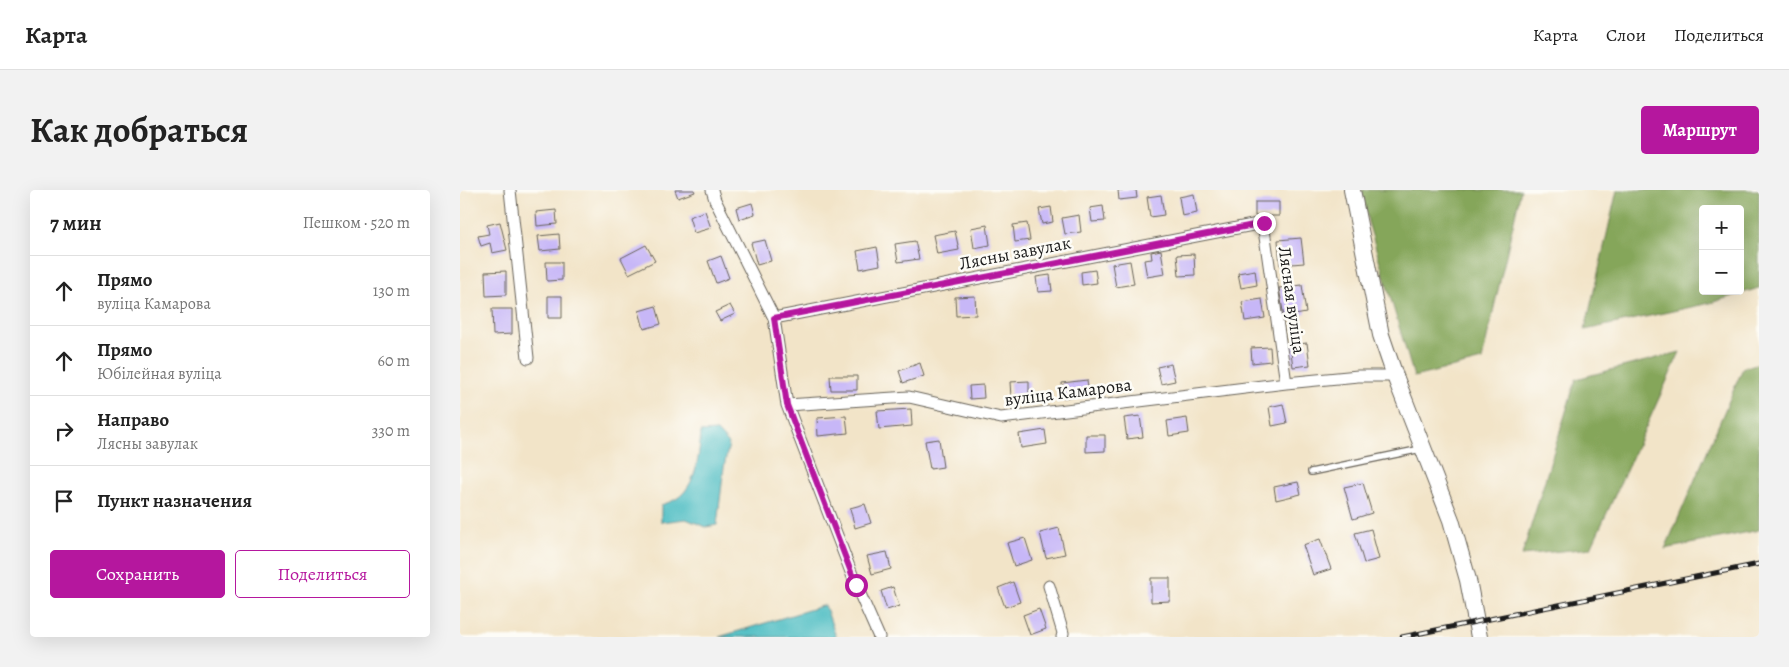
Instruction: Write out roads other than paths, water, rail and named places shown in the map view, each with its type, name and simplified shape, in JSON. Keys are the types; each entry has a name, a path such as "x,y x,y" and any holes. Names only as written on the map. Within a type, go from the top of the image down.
{"main road":[{"path":"1352,190 1381,335 1394,376 1452,520 1468,580 1480,637"}],"street":[{"path":"510,190 528,358"},
{"path":"712,190 715,200 774,318 787,405 856,585 879,637"},
{"name":"Лясны завулак","path":"774,318 1264,223"},
{"name":"Лясная вуліца","path":"1264,223 1286,383"},
{"name":"вуліца Камарова","path":"787,405 908,397 1001,418 1286,383 1358,376 1394,376"},
{"path":"1049,586 1063,633 1062,637"}],"lane":[{"path":"1311,472 1423,448"}],"water":[{"path":"717,431 729,444 724,467 717,525 706,527 686,519 661,522 661,505 674,500 683,493 693,478 698,459 701,432"},
{"path":"825,605 836,637 719,637"}],"railway":[{"path":"1402,637 1759,564"}]}
